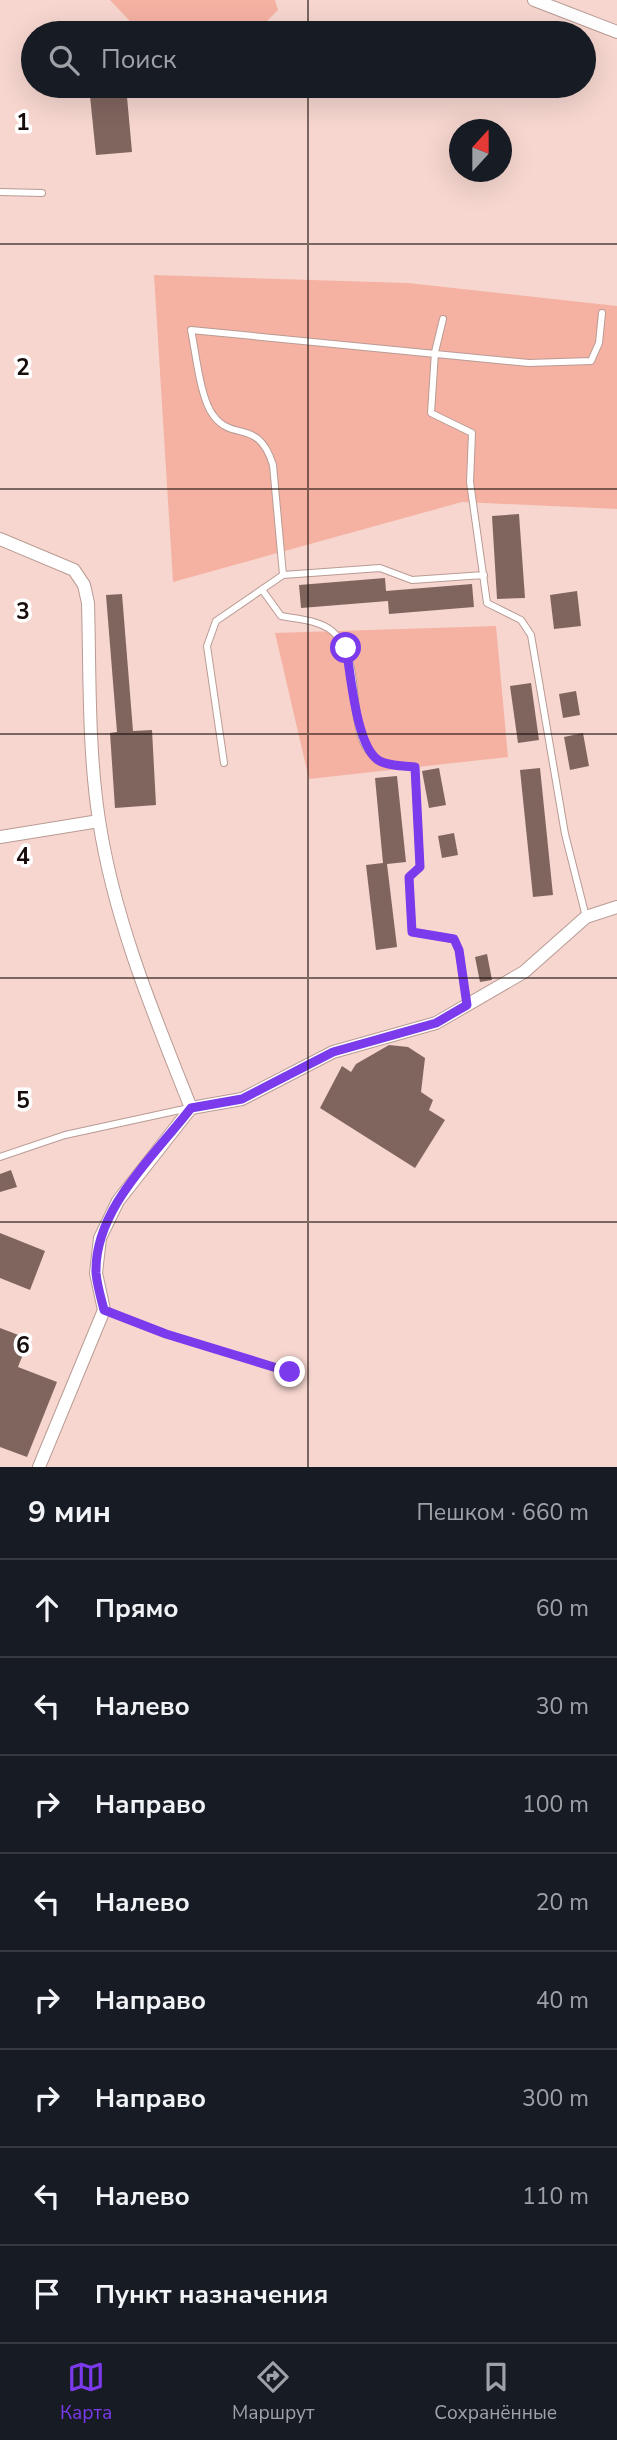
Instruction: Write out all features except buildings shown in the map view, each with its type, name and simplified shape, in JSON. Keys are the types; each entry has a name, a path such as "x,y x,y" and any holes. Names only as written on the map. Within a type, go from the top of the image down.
{"street":[{"path":"534,0 588,21"},
{"path":"596,24 617,32"},
{"path":"0,539 75,570 84,585 88,603 91,733 99,821 124,929 191,1108"},
{"path":"0,837 99,821"},
{"path":"39,1467 104,1310 96,1273 100,1238 118,1201 191,1108 242,1099 333,1052 436,1023 524,972 586,917 617,907"}],"lane":[{"path":"0,192 42,193"},
{"path":"284,575 273,464 268,448 261,438 215,419 208,407 191,330 529,363 591,361 599,343 602,313"},
{"path":"443,319 435,352 431,413 471,433 470,482 487,603 521,620 531,635 565,834 586,917"},
{"path":"224,763 207,646 216,621 284,575 380,568 412,580 484,575"},
{"path":"263,591 281,617 314,622 332,631 346,648 360,737 368,751 380,762 415,767 420,867 409,877 412,932 454,939 459,950 467,1005"},
{"path":"0,1157 65,1135 191,1108"},
{"path":"104,1310 166,1334 290,1372"}],"shaded area":[{"path":"110,0 275,0 278,10 267,21 130,21"},
{"path":"154,275 408,283 617,306 617,509 462,502 173,582"},
{"path":"496,626 508,757 309,779 275,633"}],"route":[{"path":"290,1372 166,1334 104,1310 96,1273 100,1238 118,1201 191,1108 242,1099 333,1052 436,1023 467,1005 459,950 454,939 412,932 409,877 420,867 415,767 380,762 368,751 360,737 358,707 346,648"}]}
